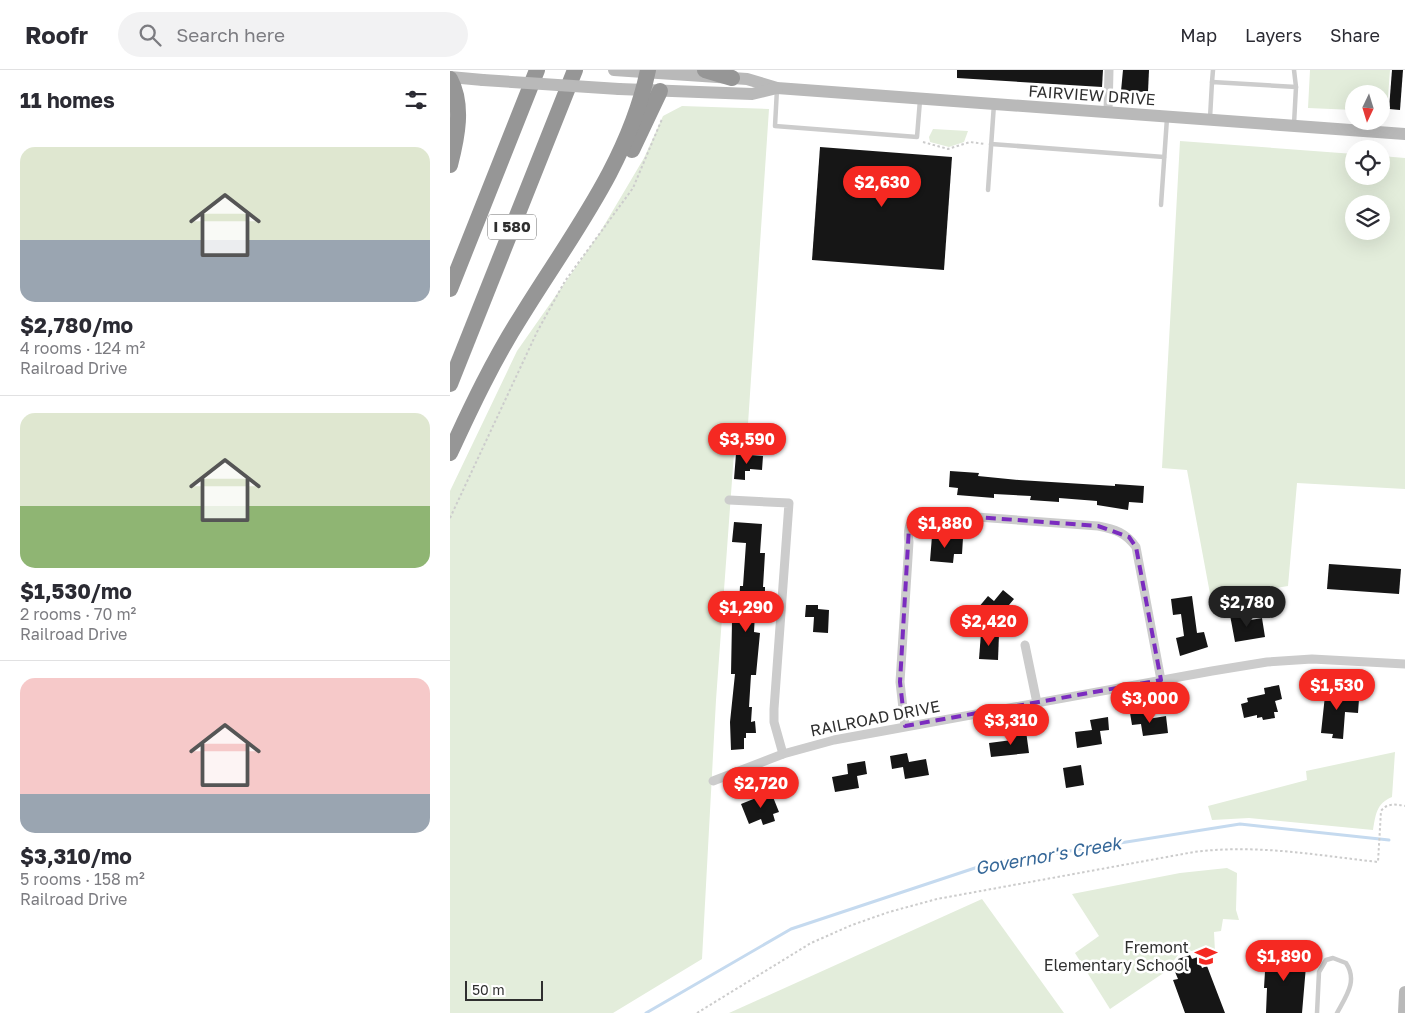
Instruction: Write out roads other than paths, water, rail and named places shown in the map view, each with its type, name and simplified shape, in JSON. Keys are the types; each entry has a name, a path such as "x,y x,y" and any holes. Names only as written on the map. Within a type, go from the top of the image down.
{"highway":[{"name":"I 580","path":"450,289 536,70"},
{"name":"I 580","path":"450,384 575,70"},
{"path":"705,70 732,78"},
{"path":"450,453 483,383 580,223 621,150 647,71"},
{"path":"450,78 458,108 450,165"},
{"path":"580,223 598,204 620,171 655,106 660,91"}],"main road":[{"name":"FAIRVIEW DRIVE","path":"620,70 756,80 777,88 1405,134"},
{"name":"FAIRVIEW DRIVE","path":"450,78 619,89 752,94 777,88"},
{"path":"1404,1013 1405,992"}],"street":[{"path":"1108,112 1109,70"},
{"path":"729,500 789,503 774,709 774,722 783,754"},
{"path":"905,726 900,682 910,542 908,534 909,527 919,514 1098,526 1115,529 1129,538 1136,547 1161,680"},
{"path":"1025,645 1037,703"},
{"name":"RAILROAD DRIVE","path":"712,781 783,754 834,740 1267,662 1312,659 1405,664"}],"lane":[{"path":"1210,120 1213,70"},
{"path":"1294,70 1296,87 1294,126"},
{"path":"1212,82 1296,87"},
{"path":"777,88 775,126 918,137 920,99"},
{"path":"988,190 994,104"},
{"path":"1161,205 1167,116"},
{"path":"1405,127 1405,134"},
{"path":"991,144 1164,157"},
{"path":"1317,1013 1319,972 1326,960 1333,958 1346,963 1352,976 1349,993 1337,1013"}],"waterway":[{"name":"Governor's Creek","path":"646,1013 791,929 987,864 1240,824 1389,840"}],"place":[{"name":"Fremont Elementary School","path":"1206,956"}]}
